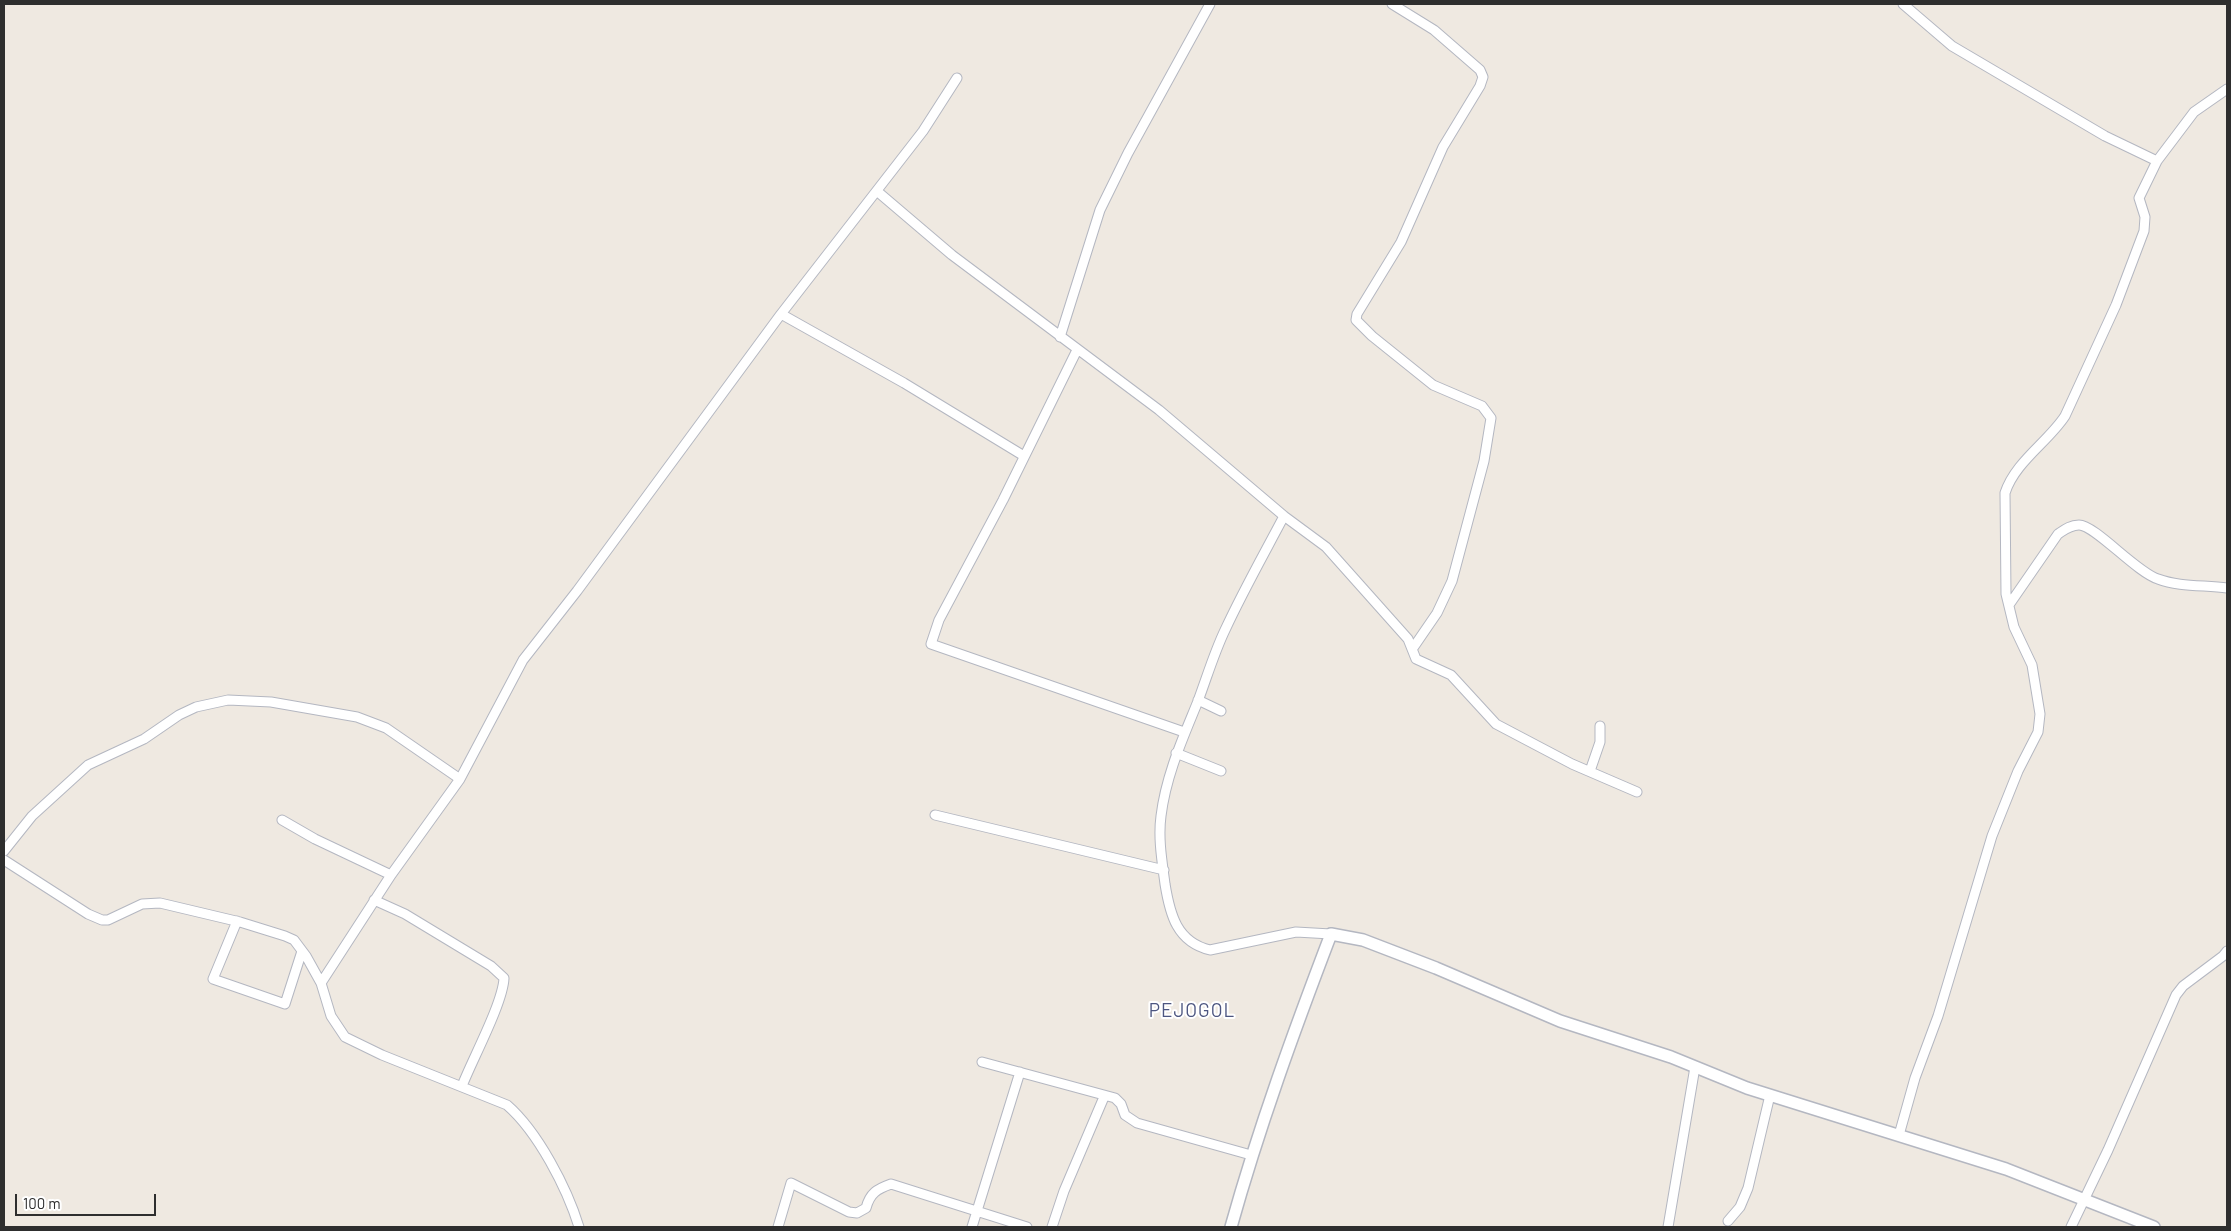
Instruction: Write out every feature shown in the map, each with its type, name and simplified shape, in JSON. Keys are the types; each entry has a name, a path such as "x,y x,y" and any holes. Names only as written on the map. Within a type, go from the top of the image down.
{"street":[{"path":"1060,336 1100,210 1128,153 1210,4"},
{"path":"1392,4 1434,30 1480,70 1483,77 1480,86 1443,147 1401,242 1357,314 1356,320 1372,336 1433,385 1482,406 1491,418 1484,461 1452,581 1437,613 1413,648"},
{"path":"1903,4 1952,46 2104,136 2157,161"},
{"path":"320,983 391,875 460,779 501,697 523,660 583,583 837,239 878,192 923,131 957,78"},
{"path":"1899,1135 1915,1078 1938,1016 1992,836 2018,771 2038,732 2040,714 2032,665 2014,627 2006,594 2005,540 2007,488 2029,458 2058,428 2065,416 2116,304 2142,237 2145,217 2139,198 2157,161 2194,112 2227,89"},
{"path":"878,192 952,255 1160,410 1284,516 1326,547 1408,639 1419,660 1444,671 1456,679 1496,724 1523,740 1637,792"},
{"path":"781,314 904,383 1024,456"},
{"path":"1077,350 939,620 931,644 1184,732"},
{"path":"1284,516 1224,631 1176,753 1168,779 1161,816 1160,839 1168,899 1173,918 1186,938 1196,947 1210,950 1296,932 1331,934 1363,940 1436,968 1560,1021 1770,1095 2006,1168 2154,1227"},
{"path":"2009,605 2058,534 2069,527 2080,524 2091,530 2146,574 2159,580 2227,588"},
{"path":"4,850 32,816 88,765 144,739 179,715 196,707 228,700 271,702 357,717 386,728 460,779"},
{"path":"1198,700 1222,711"},
{"path":"1590,771 1600,742 1600,726"},
{"path":"1176,753 1221,771"},
{"path":"935,815 1164,870"},
{"path":"282,820 314,839 391,875"},
{"path":"4,860 88,914 102,920 115,918 130,909 150,903 186,908 237,921 294,940 320,983 332,1016 345,1037 382,1055 507,1105 520,1117 536,1137 574,1212 579,1227"},
{"path":"374,900 404,914 468,952 491,966 504,978 494,1011 462,1086"},
{"path":"237,921 213,979 284,1004 302,951"},
{"path":"1232,1227 1251,1156 1302,1007 1331,934"},
{"path":"2071,1227 2176,995 2183,986 2227,951"},
{"path":"982,1062 1117,1100 1125,1115 1137,1123 1251,1156"},
{"path":"1668,1227 1695,1067"},
{"path":"972,1227 1020,1072"},
{"path":"1728,1221 1740,1207 1748,1188 1770,1095"},
{"path":"1052,1227 1064,1191 1104,1097"},
{"path":"778,1227 791,1183 849,1212 857,1213 866,1208 869,1197 878,1188 891,1184 1027,1227"}],"district":[{"name":"PEJOGOL","path":"1192,1011"}]}
